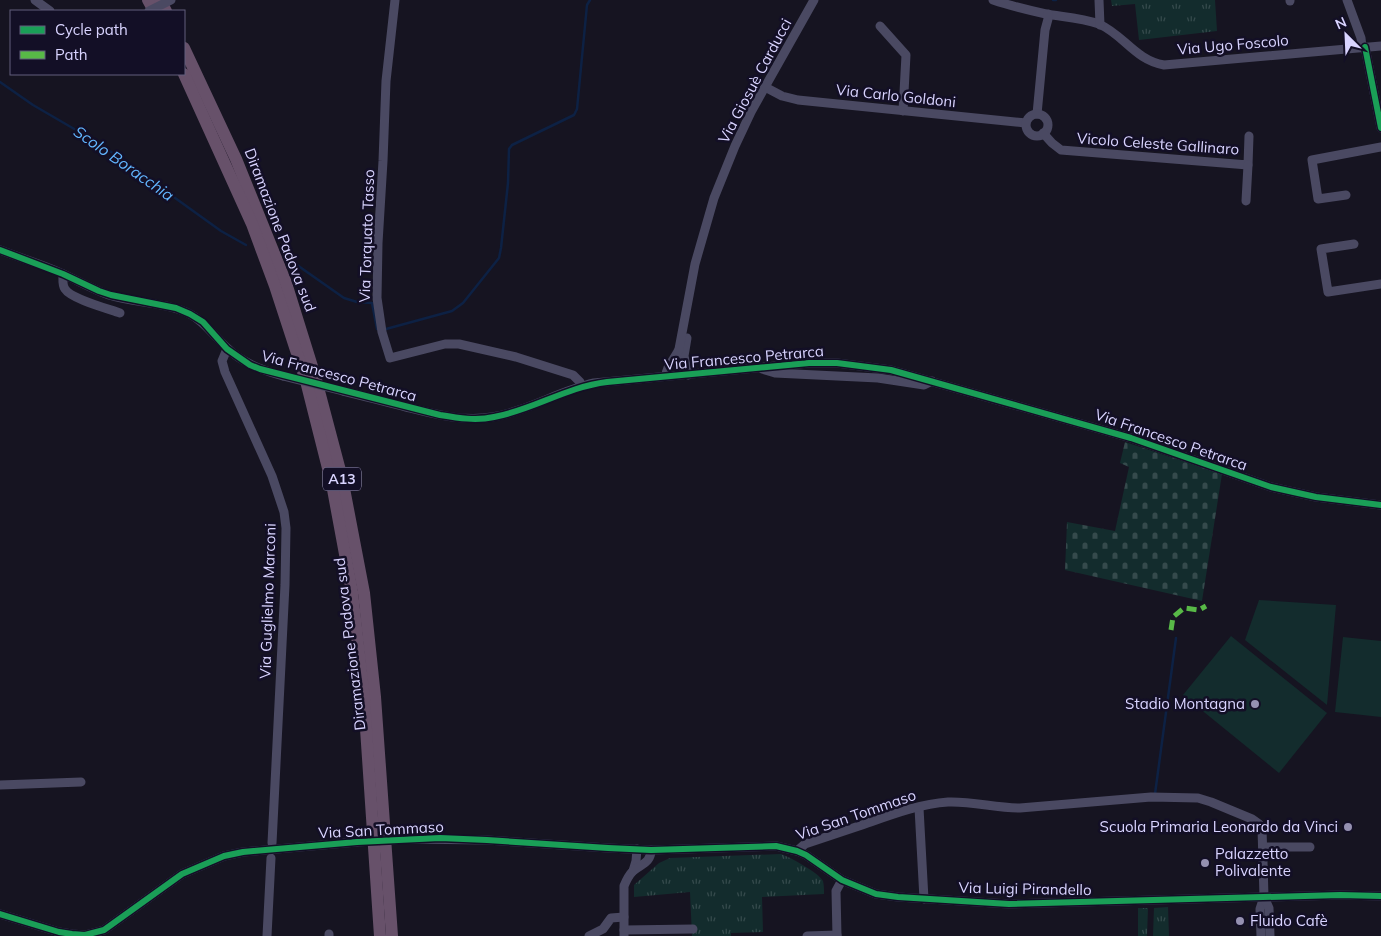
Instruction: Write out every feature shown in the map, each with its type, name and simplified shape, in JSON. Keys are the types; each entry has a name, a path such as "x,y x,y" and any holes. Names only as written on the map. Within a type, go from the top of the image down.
{"highway":[{"name":"Diramazione Padova sud","path":"185,50 236,159 286,283 316,376 342,478 364,593 374,688 392,936"},
{"name":"Diramazione Padova sud","path":"184,75 252,224 275,286 306,381 332,484 352,592 362,680 380,936"}],"street":[{"path":"35,0 49,10"},
{"path":"151,10 171,0"},
{"name":"Via Torquato Tasso","path":"395,0 386,81 377,298 382,332 390,358 446,344 459,344 516,357 573,375 580,382 581,386"},
{"name":"Via Giosuè Carducci","path":"688,375 684,356 696,283 707,234 742,140 767,88 814,0"},
{"name":"Via Giosuè Carducci","path":"666,376 667,367 679,349 695,264 714,198 735,146 751,112 820,0"},
{"name":"Via Ugo Foscolo","path":"994,0 1100,25 1146,59 1164,65 1381,46"},
{"path":"1099,0 1100,25"},
{"path":"1347,0 1364,47 1381,128"},
{"path":"1037,114 1048,14"},
{"path":"880,26 906,55 903,111"},
{"name":"Via Carlo Goldoni","path":"767,88 782,96 798,100 1026,123"},
{"path":"1037,114 1043,116 1047,121 1047,128 1039,135 1031,134 1026,123 1030,116 1037,114"},
{"name":"Vicolo Celeste Gallinaro","path":"1043,133 1060,150 1248,164"},
{"name":"Vicolo Celeste Gallinaro","path":"1246,201 1249,136"},
{"path":"1346,195 1318,199 1312,160 1381,148"},
{"path":"1354,244 1321,250 1328,292 1381,284"},
{"path":"0,250 63,274 105,293 176,308 190,314 203,322 227,348"},
{"path":"63,274 63,284 68,292 95,305 120,313"},
{"name":"Via Francesco Petrarca","path":"227,348 250,365 283,376 440,416 466,419 479,419 510,413 581,386 607,382 809,363 837,363 891,370 1131,438 1271,487 1316,497 1381,505"},
{"name":"Via Guglielmo Marconi","path":"227,348 222,361 225,372 272,476 284,512 286,528 285,585 272,843"},
{"name":"Via Francesco Petrarca","path":"757,368 775,373 878,378 924,385 932,381"},
{"path":"0,785 81,782"},
{"name":"Via San Tommaso","path":"0,914 59,932 78,935 96,934 182,874 209,861 243,852 406,839 487,840 651,850 776,846 797,850 805,844 888,816 947,802 1020,808 1151,797 1198,798 1233,810 1259,824 1262,828 1264,897"},
{"path":"918,808 924,899"},
{"path":"1263,847 1310,847"},
{"path":"637,849 633,871 624,886 624,933 692,929"},
{"path":"633,871 647,862 651,850"},
{"name":"Via Luigi Pirandello","path":"797,850 842,880 876,894 898,897 1010,904 1264,897"},
{"path":"266,936 271,858"},
{"path":"808,936 837,936 836,891 842,880"},
{"path":"1264,897 1381,896"},
{"path":"1261,936 1260,909 1264,897"},
{"path":"1264,897 1269,908 1270,936"},
{"path":"589,936 603,929 611,918 624,917"}],"green space":[{"path":"1111,0 1215,0 1217,31 1139,40 1135,4 1112,6"},
{"path":"1125,442 1222,474 1202,601 1065,570 1067,522 1115,531 1129,467 1120,463"},
{"path":"1259,600 1336,605 1327,705 1245,640"},
{"name":"Stadio Montagna","path":"1231,636 1327,713 1279,773 1183,695"},
{"path":"1343,637 1381,641 1381,717 1335,712"},
{"path":"781,854 816,874 823,881 824,894 762,897 763,932 731,933 731,936 692,936 690,892 634,897 634,885 659,863 670,858"},
{"path":"1168,907 1169,936 1153,936 1154,908"},
{"path":"1138,908 1148,908 1147,936 1138,936"}],"waterway":[{"name":"Scolo Boracchia","path":"386,329 452,311 463,303 499,258 508,183 509,149 512,145 574,115 577,109 587,5 590,0"},
{"name":"Scolo Boracchia","path":"0,82 33,105 100,144 221,231 246,245"},
{"name":"Scolo Boracchia","path":"290,263 297,265 344,298 357,302 372,303 377,329"},
{"path":"1155,794 1176,638"}],"marked path":[{"path":"1171,630 1173,617 1184,608 1199,610 1206,606"}],"cycle path":[{"path":"1365,47 1381,128"},
{"path":"0,250 63,274 99,291 176,308 190,314 203,322 227,349 250,365 260,369 440,415 474,419 494,417 508,414 564,393 607,382 809,363 837,363 891,370 1131,438 1271,487 1316,497 1381,505"},
{"path":"0,914 59,932 85,935 104,930 182,874 224,856 243,852 357,842 440,838 651,850 776,846 806,855 842,880 876,894 1009,904 1340,895 1381,896"}],"place":[{"name":"Stadio Montagna","path":"1255,704"},
{"name":"Scuola Primaria Leonardo da Vinci","path":"1348,827"},
{"name":"Palazzetto Polivalente","path":"1205,863"},
{"name":"Fluido Cafè","path":"1240,921"}]}
